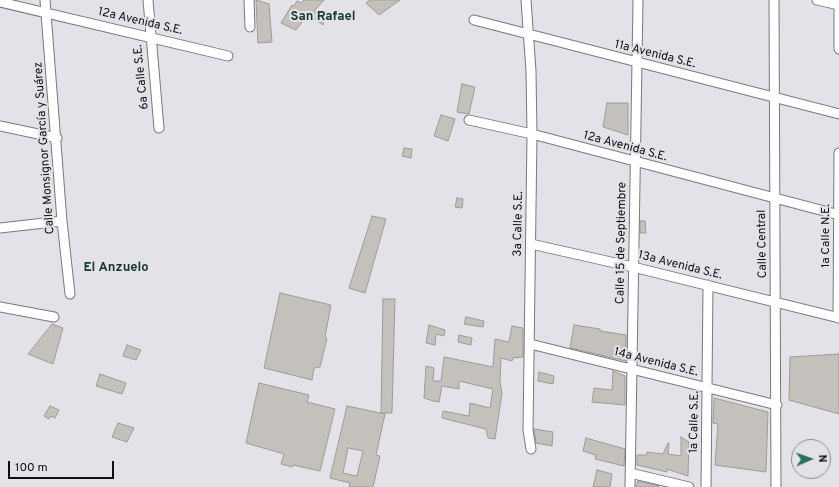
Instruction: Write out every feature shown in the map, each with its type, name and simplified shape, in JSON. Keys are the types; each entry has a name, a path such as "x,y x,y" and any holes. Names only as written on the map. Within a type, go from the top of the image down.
{"street":[{"name":"Calle Monsignor García y Suárez","path":"45,0 57,138 62,221 70,294"},
{"name":"6a Calle S.E.","path":"148,0 150,36 160,128"},
{"path":"249,0 250,27"},
{"name":"3a Calle S.E.","path":"526,0 529,35 532,134 528,430 531,449"},
{"name":"Calle 15 de Septiembre","path":"630,487 638,0"},
{"name":"Calle Central","path":"774,0 776,487"},
{"path":"817,0 839,5"},
{"path":"839,0 839,49"},
{"name":"12a Avenida S.E.","path":"0,2 46,14 150,36 228,56"},
{"name":"11a Avenida S.E.","path":"474,20 839,114"},
{"name":"12a Avenida S.E.","path":"469,120 532,134 839,215"},
{"path":"0,126 57,138"},
{"name":"1a Calle N.E.","path":"839,153 839,318"},
{"path":"0,228 62,221"},
{"name":"13a Avenida S.E.","path":"531,244 634,266 839,318"},
{"name":"1a Calle S.E.","path":"706,487 708,286"},
{"path":"0,307 54,317"},
{"name":"14a Avenida S.E.","path":"530,344 776,405"},
{"path":"630,473 689,487"}],"building":[{"path":"256,0 269,4 272,42 258,43"},
{"path":"304,0 324,0 314,11 322,16 327,11 323,25 308,14 296,30 281,23 292,5 294,6 297,1 301,3"},
{"path":"370,0 400,0 379,15 366,3"},
{"path":"462,84 475,87 469,114 457,112"},
{"path":"607,103 628,103 628,135 603,127"},
{"path":"441,115 455,119 448,141 434,136"},
{"path":"404,148 412,149 411,158 402,156"},
{"path":"457,198 463,199 462,208 455,207"},
{"path":"372,216 386,219 365,293 349,288"},
{"path":"640,221 645,221 646,233 640,233"},
{"path":"280,293 331,305 325,337 327,338 320,367 314,368 312,380 264,368"},
{"path":"383,299 395,299 392,413 381,413"},
{"path":"466,317 484,321 483,327 464,324"},
{"path":"52,324 63,328 53,364 28,354"},
{"path":"429,325 445,330 444,336 436,334 435,345 426,343"},
{"path":"574,325 626,335 626,361 570,348"},
{"path":"512,326 523,328 523,357 513,358 512,361 501,358 500,383 502,393 495,439 488,438 486,429 442,418 443,411 469,416 470,403 490,408 493,389 459,381 459,389 442,386 439,402 424,398 426,366 434,368 433,381 441,381 444,357 493,367 495,339 509,342"},
{"path":"459,335 472,338 471,345 458,342"},
{"path":"127,345 141,350 136,360 123,356"},
{"path":"839,354 839,414 789,400 790,357"},
{"path":"613,371 625,376 625,405 592,402 594,388 612,390"},
{"path":"539,372 554,376 553,384 538,381"},
{"path":"100,374 126,383 122,394 96,386"},
{"path":"259,383 309,395 307,402 335,409 320,471 281,464 284,454 246,443"},
{"path":"714,398 768,412 766,472 715,465 718,424 713,423"},
{"path":"50,406 59,410 55,418 51,416 49,419 44,416"},
{"path":"347,406 385,414 376,455 380,456 373,487 349,487 350,483 330,478","holes":["348,448 363,451 357,476 343,473"]},
{"path":"118,423 134,428 127,442 112,437"},
{"path":"534,429 553,432 552,446 536,443"},
{"path":"681,437 689,442 688,476 667,469 667,472 637,465 637,455 647,455 647,452 663,454 668,443 668,454 681,456"},
{"path":"586,438 625,449 624,466 595,459 596,455 583,451"},
{"path":"597,470 612,474 610,487 593,487"},
{"path":"638,481 659,486 636,487"}],"district":[{"name":"San Rafael","path":"323,17"},
{"name":"El Anzuelo","path":"116,268"}]}
